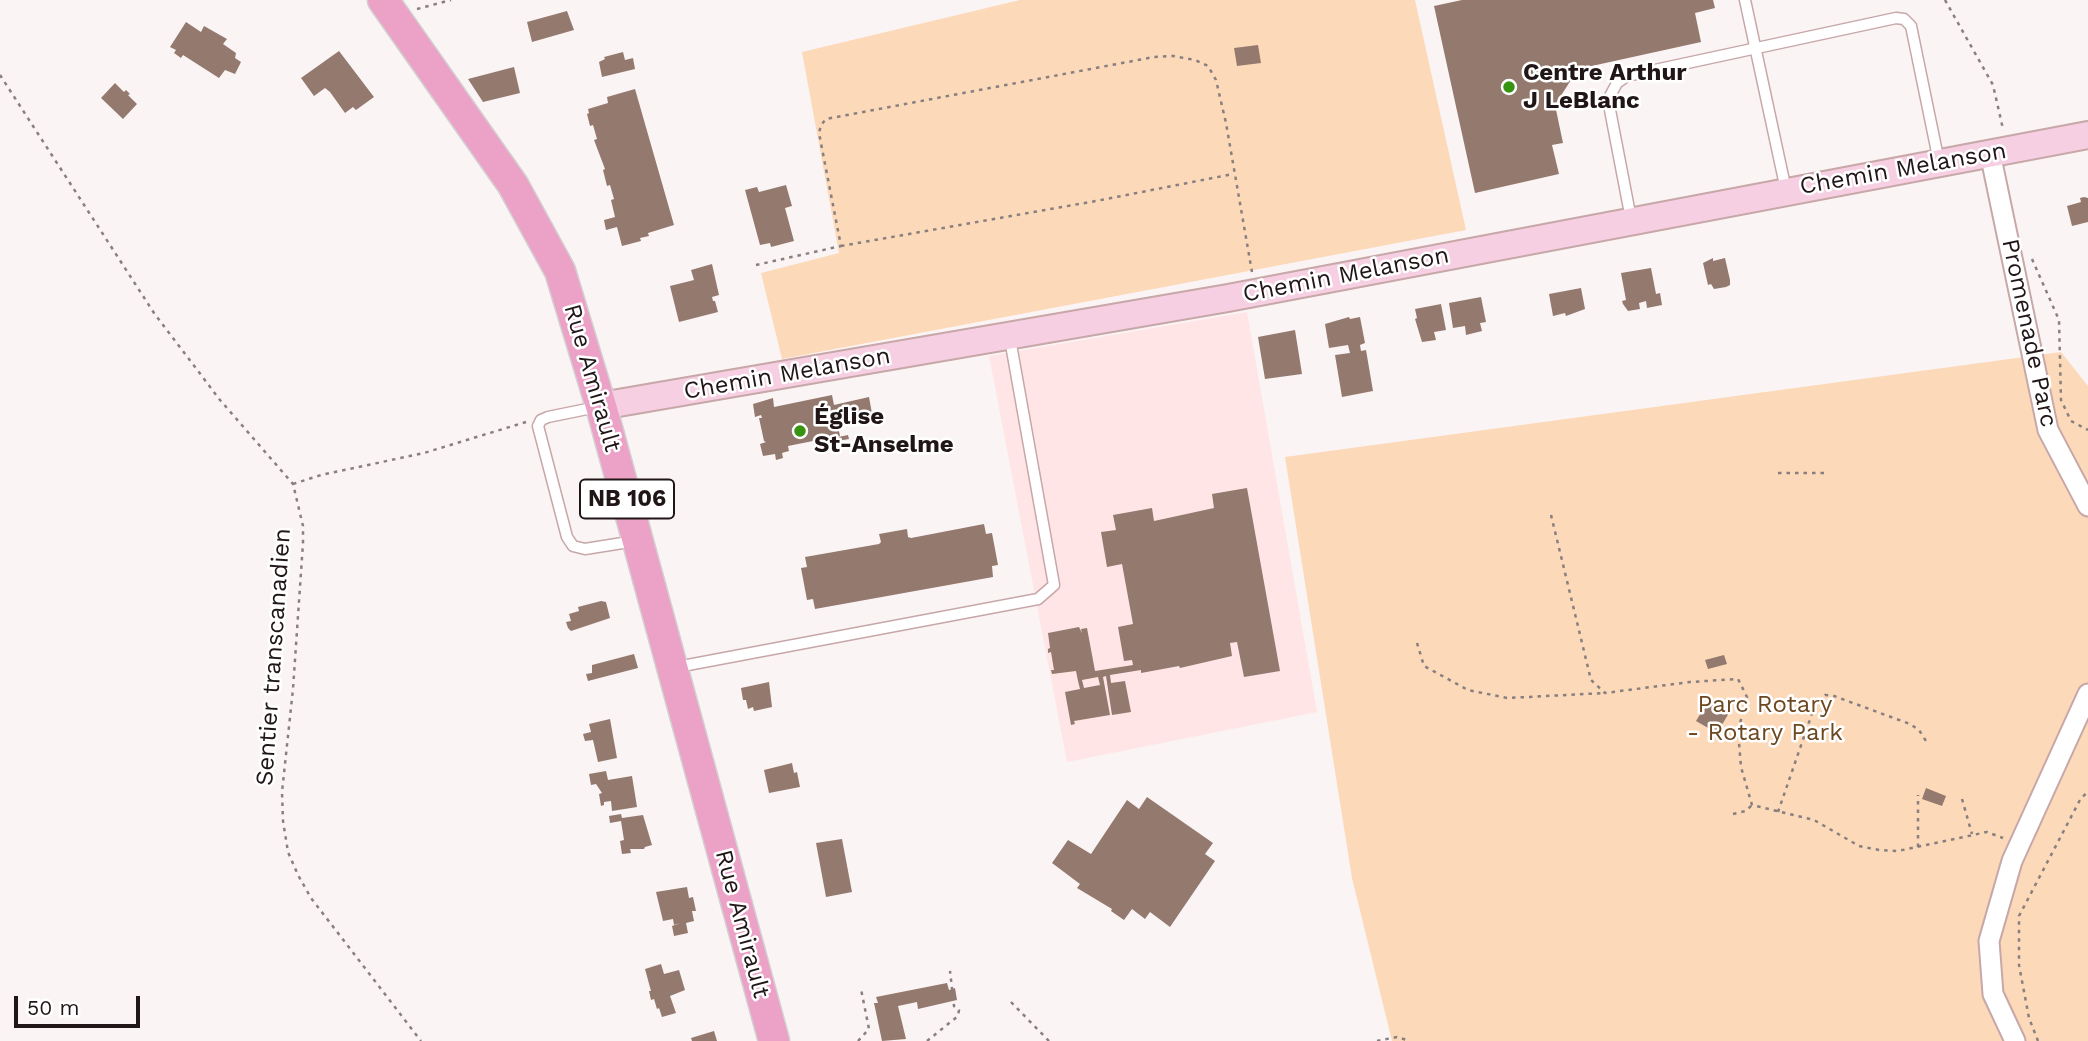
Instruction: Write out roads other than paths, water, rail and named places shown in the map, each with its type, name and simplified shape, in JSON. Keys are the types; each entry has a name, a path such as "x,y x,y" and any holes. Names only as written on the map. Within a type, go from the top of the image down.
{"main road":[{"name":"Rue Amirault","path":"388,8 513,185 560,271 601,406 774,1041"}],"street":[{"name":"Chemin Melanson","path":"601,406 1256,293 1786,190 2088,135"},
{"name":"Promenade Parc","path":"1999,152 2048,430 2088,506"},
{"path":"2015,1041 1993,994 1989,941 2012,861 2088,694"}],"lane":[{"path":"1745,0 1786,190"},
{"path":"1631,221 1610,110 1610,96 1617,83 1627,76 1896,18 1904,19 1910,26 1940,162"},
{"path":"673,668 1038,599 1054,585 1009,335"},
{"path":"601,406 543,418 539,422 539,432 571,544 585,549 638,540"}],"place":[{"name":"Centre Arthur J LeBlanc","path":"1509,87"},
{"name":"Église St-Anselme","path":"800,431"}],"park label":[{"name":"Parc Rotary - Rotary Park","path":"1765,719"}]}
